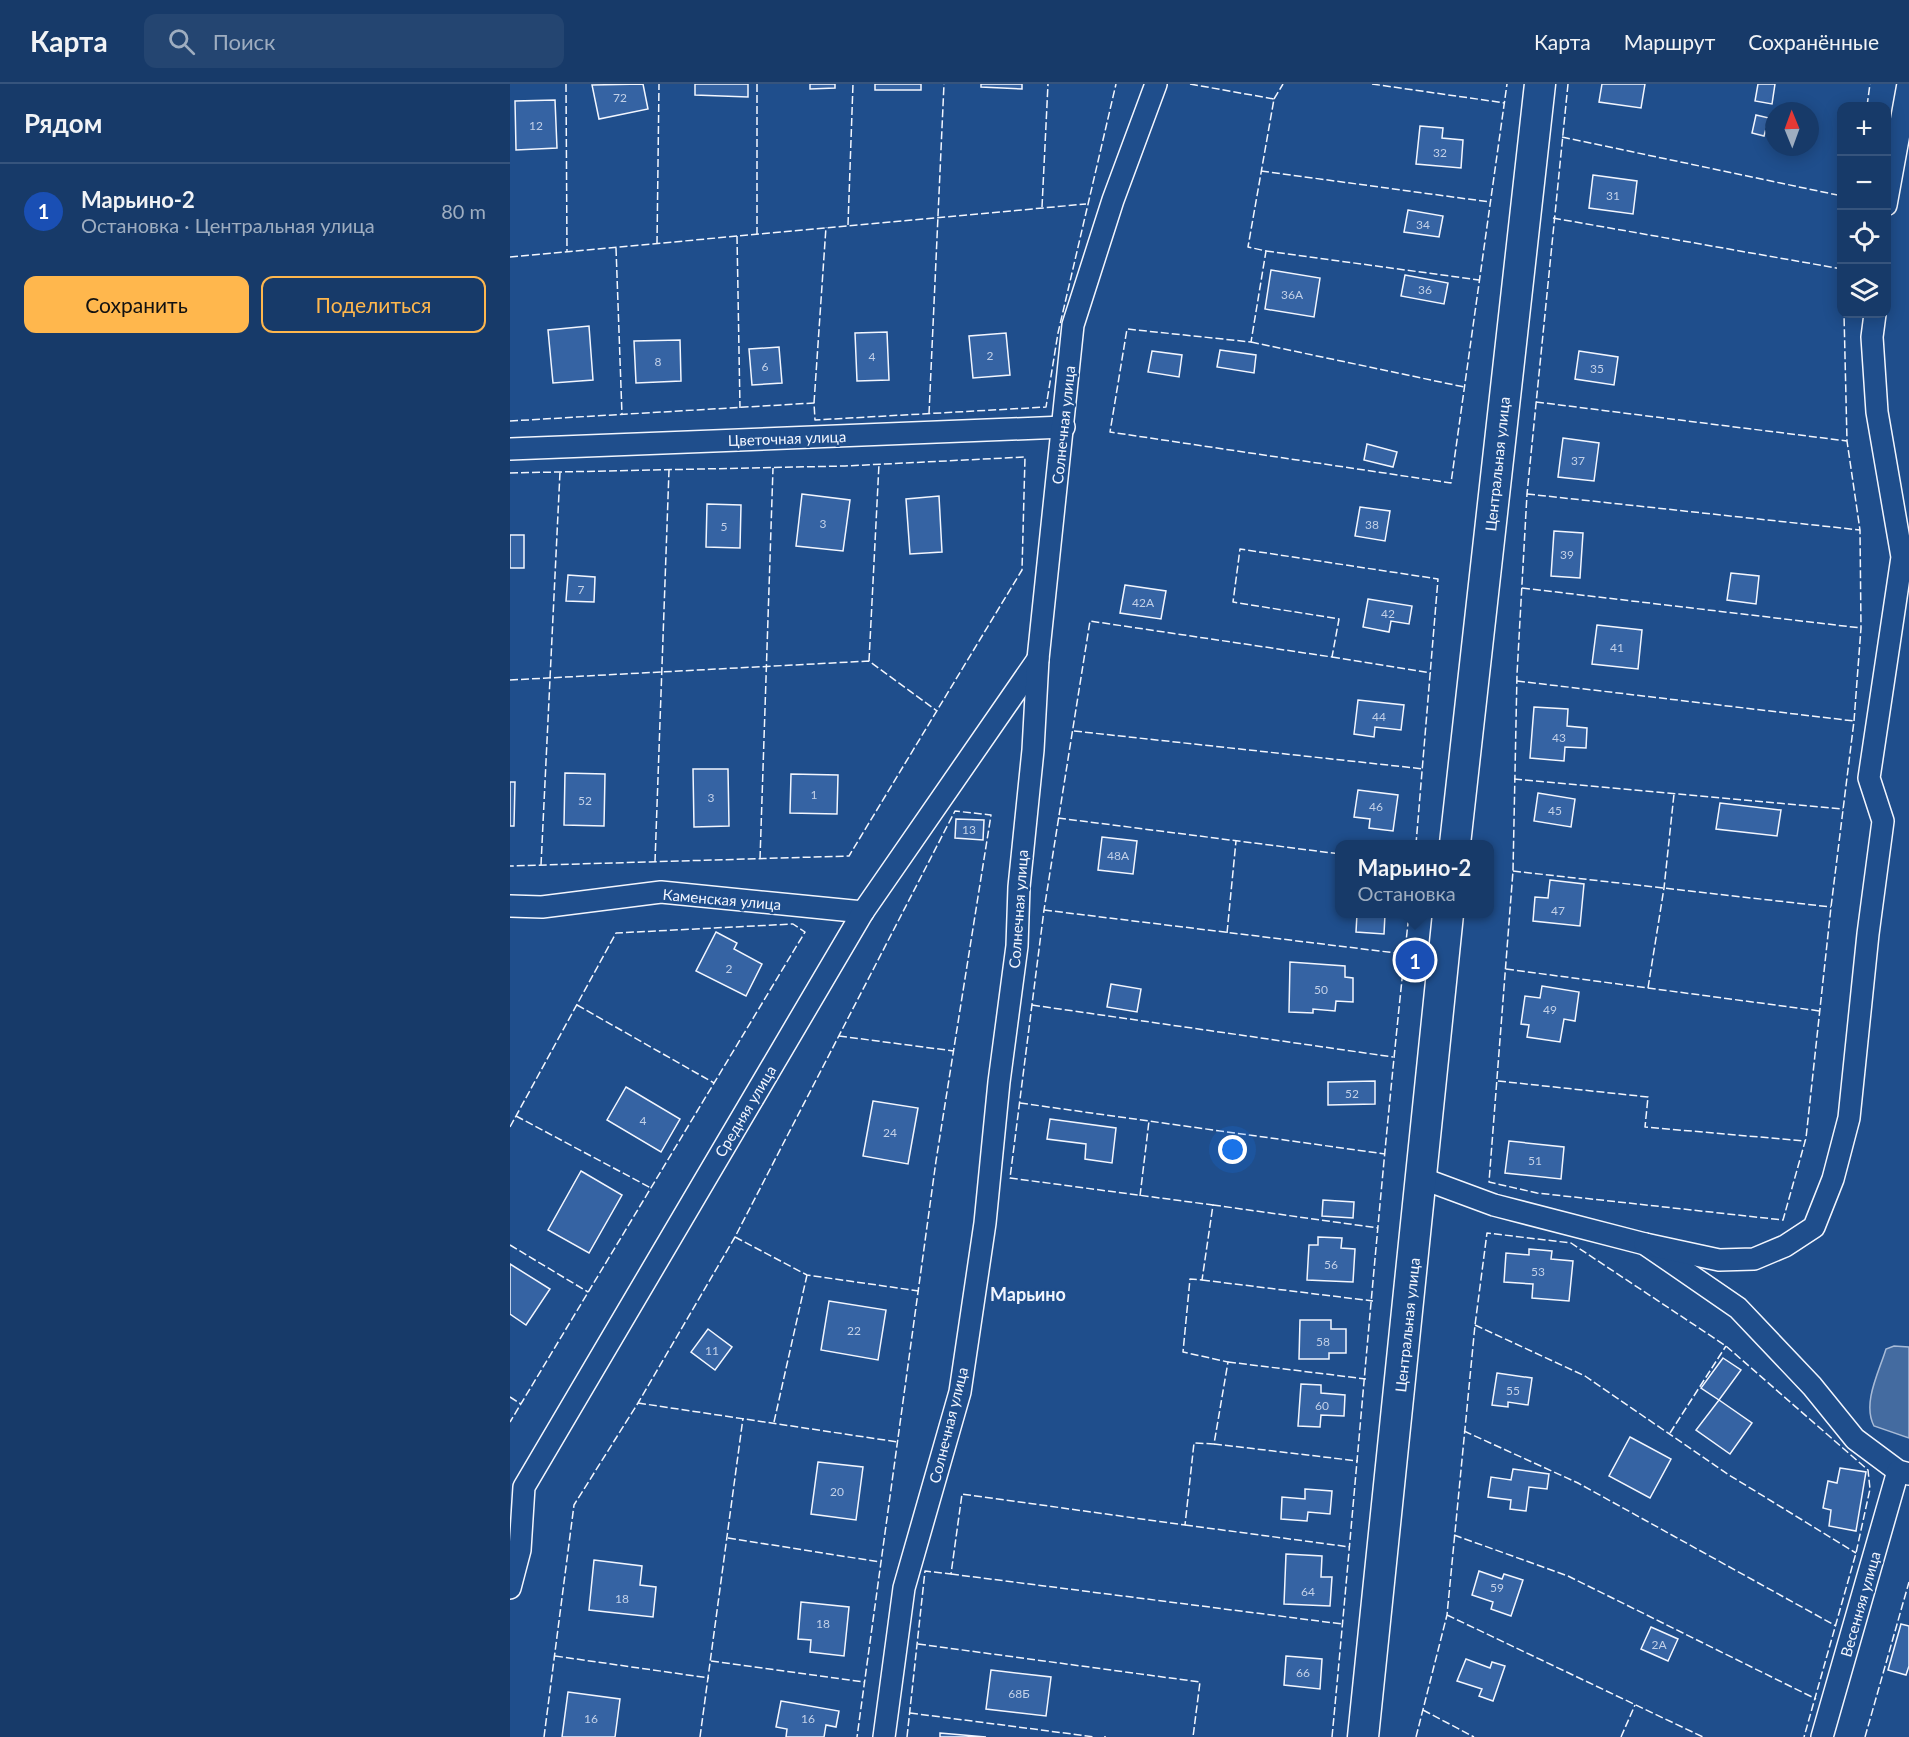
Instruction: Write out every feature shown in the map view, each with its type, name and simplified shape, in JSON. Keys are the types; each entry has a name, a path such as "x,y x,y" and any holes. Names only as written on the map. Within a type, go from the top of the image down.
{"main road":[{"name":"Центральная улица","path":"1455,840 1540,84"},
{"name":"Центральная улица","path":"1364,1737 1448,918"}],"street":[{"name":"Солнечная улица","path":"884,1737 904,1588 960,1392 985,1223 999,1082 1017,946 1019,887 1033,750 1038,659 1073,325 1113,200 1156,84"},
{"path":"1891,182 1908,84"},
{"path":"1421,1178 1494,1204 1645,1244 1719,1260 1754,1259 1785,1246 1814,1227 1833,1179 1850,1118 1868,934 1883,821 1869,778 1902,557 1877,412 1872,337 1874,318"},
{"name":"Цветочная улица","path":"510,449 1064,427"},
{"name":"Средняя улица","path":"510,1588 520,1550 517,1493 863,912 1038,659"},
{"name":"Каменская улица","path":"510,906 542,907 661,892 863,912"},
{"path":"1645,1244 1738,1308 1812,1386 1855,1439 1904,1472"},
{"name":"Весенняя улица","path":"1822,1737 1904,1472"}],"water":[{"path":"1894,1346 1909,1347 1909,1438 1874,1426 1871,1417 1871,1398 1876,1377 1886,1349"}],"building":[{"path":"643,84 648,109 599,119 592,85"},
{"path":"695,84 748,84 748,97 695,95"},
{"path":"810,84 835,84 835,88 810,89"},
{"path":"875,84 921,84 921,90 875,90"},
{"path":"981,84 1022,84 1022,89 981,87"},
{"path":"1602,84 1645,84 1641,108 1599,102"},
{"path":"1758,84 1775,84 1772,102 1755,101"},
{"path":"555,100 557,148 516,150 515,101"},
{"path":"1756,115 1765,117 1764,136 1752,133"},
{"path":"1420,126 1443,128 1442,138 1463,140 1461,168 1416,164"},
{"path":"1593,175 1637,181 1633,214 1589,208"},
{"path":"1408,210 1443,216 1439,237 1404,232"},
{"path":"1271,270 1320,278 1314,317 1265,309"},
{"path":"1405,275 1448,283 1444,304 1401,296"},
{"path":"589,326 593,380 553,383 548,330"},
{"path":"887,332 889,380 857,381 855,333"},
{"path":"1006,333 1010,375 973,378 969,336"},
{"path":"680,340 681,381 636,383 634,341"},
{"path":"779,347 782,383 752,385 749,349"},
{"path":"1220,350 1256,355 1254,373 1217,367"},
{"path":"1152,351 1182,355 1179,377 1148,372"},
{"path":"1579,351 1618,357 1614,385 1575,379"},
{"path":"1563,438 1599,443 1594,481 1558,477"},
{"path":"1367,444 1397,452 1393,467 1364,460"},
{"path":"802,494 850,500 843,551 796,546"},
{"path":"939,496 942,552 910,554 906,499"},
{"path":"707,504 741,505 740,548 706,547"},
{"path":"1360,507 1390,511 1385,541 1355,536"},
{"path":"1554,531 1583,533 1580,578 1551,576"},
{"path":"510,535 524,535 524,568 510,568"},
{"path":"1731,573 1759,576 1756,604 1727,600"},
{"path":"568,575 595,577 594,602 566,601"},
{"path":"1125,585 1166,591 1161,619 1120,613"},
{"path":"1368,599 1412,606 1409,624 1391,621 1389,632 1363,627"},
{"path":"1597,625 1642,630 1638,669 1592,664"},
{"path":"1358,700 1404,705 1401,730 1375,727 1374,737 1354,734"},
{"path":"1534,707 1568,709 1567,726 1587,728 1586,748 1565,747 1564,761 1530,758"},
{"path":"693,769 728,769 729,826 694,827"},
{"path":"565,773 605,774 604,826 564,825"},
{"path":"791,774 838,775 837,814 790,813"},
{"path":"510,782 515,782 514,826 510,826"},
{"path":"1358,790 1398,795 1393,831 1369,828 1370,819 1354,817"},
{"path":"1538,793 1575,799 1571,827 1534,821"},
{"path":"1720,803 1781,810 1777,836 1716,829"},
{"path":"956,819 984,820 983,840 955,838"},
{"path":"1102,837 1137,841 1133,874 1098,870"},
{"path":"1550,880 1584,884 1580,926 1533,921 1535,897 1548,898"},
{"path":"1357,918 1385,918 1384,934 1356,932"},
{"path":"716,932 737,943 734,949 762,964 746,996 696,971"},
{"path":"1290,962 1345,966 1345,977 1353,978 1353,1002 1336,1001 1335,1011 1313,1009 1313,1013 1289,1012"},
{"path":"1111,984 1141,989 1137,1012 1107,1007"},
{"path":"1542,986 1579,992 1575,1021 1564,1019 1560,1042 1527,1037 1529,1025 1521,1024 1525,996 1540,998"},
{"path":"1375,1081 1375,1104 1328,1105 1328,1082"},
{"path":"626,1087 680,1119 661,1152 607,1120"},
{"path":"873,1101 918,1108 908,1164 863,1156"},
{"path":"1050,1119 1116,1128 1112,1163 1085,1159 1086,1144 1047,1139"},
{"path":"1509,1141 1564,1147 1561,1179 1505,1173"},
{"path":"581,1171 622,1195 589,1253 548,1230"},
{"path":"1323,1200 1354,1202 1353,1218 1322,1216"},
{"path":"1318,1237 1342,1238 1341,1248 1355,1249 1353,1282 1307,1280 1309,1245 1318,1245"},
{"path":"1529,1249 1552,1251 1551,1259 1573,1261 1569,1301 1532,1298 1533,1284 1504,1282 1506,1253 1529,1255"},
{"path":"510,1264 550,1289 526,1325 510,1314"},
{"path":"829,1301 886,1310 878,1360 821,1350"},
{"path":"1300,1320 1331,1320 1331,1329 1346,1329 1346,1353 1329,1353 1329,1359 1299,1359"},
{"path":"708,1329 732,1347 715,1370 691,1352"},
{"path":"1723,1358 1741,1370 1719,1400 1701,1388"},
{"path":"1497,1373 1532,1378 1528,1405 1508,1402 1508,1407 1492,1405"},
{"path":"1301,1384 1321,1385 1321,1393 1345,1395 1344,1416 1321,1415 1320,1427 1298,1426"},
{"path":"1719,1400 1752,1423 1730,1454 1696,1430"},
{"path":"1630,1437 1671,1459 1650,1498 1609,1476"},
{"path":"818,1462 863,1467 856,1520 811,1514"},
{"path":"1840,1468 1866,1472 1856,1531 1829,1526 1831,1510 1823,1508 1828,1481 1837,1483"},
{"path":"1513,1469 1549,1474 1547,1489 1529,1487 1526,1511 1510,1509 1511,1500 1488,1497 1491,1477 1511,1480"},
{"path":"1305,1489 1332,1491 1330,1514 1308,1512 1307,1521 1281,1519 1282,1497 1305,1499"},
{"path":"1286,1554 1322,1556 1321,1577 1332,1577 1330,1606 1284,1604"},
{"path":"594,1560 642,1566 640,1585 656,1587 653,1617 589,1610"},
{"path":"1479,1571 1502,1579 1504,1574 1523,1580 1511,1616 1491,1609 1493,1602 1472,1595"},
{"path":"801,1602 849,1607 844,1656 810,1652 811,1640 798,1639"},
{"path":"1901,1624 1909,1626 1909,1666 1906,1675 1888,1670"},
{"path":"1651,1627 1678,1639 1668,1661 1641,1649"},
{"path":"1286,1656 1322,1659 1320,1689 1284,1685"},
{"path":"1466,1659 1490,1668 1492,1662 1505,1666 1493,1701 1479,1696 1482,1689 1457,1681"},
{"path":"991,1670 1051,1677 1046,1716 986,1709"},
{"path":"568,1692 620,1699 615,1737 562,1737"},
{"path":"781,1701 839,1711 836,1727 826,1725 824,1737 786,1737 787,1729 776,1727"},
{"path":"940,1733 986,1737 940,1737"}],"fence":[{"path":"566,84 567,252"},
{"path":"657,244 659,84"},
{"path":"757,84 757,234"},
{"path":"848,225 853,84"},
{"path":"929,414 944,84"},
{"path":"1042,207 1048,84"},
{"path":"510,421 814,403 815,420 1046,407 1058,333 1116,84"},
{"path":"1190,84 1274,99 1248,247 1266,251 1251,342 1127,329 1110,432 1451,483 1507,84"},
{"path":"1274,99 1283,84"},
{"path":"1372,84 1505,103"},
{"path":"1568,84 1527,494 1517,674 1513,871 1489,1182 1537,1193 1783,1220 1806,1138 1854,721 1861,628 1860,530 1847,441 1844,318"},
{"path":"1868,102 1870,84"},
{"path":"1562,137 1837,195"},
{"path":"1261,171 1490,202"},
{"path":"510,257 1086,204"},
{"path":"1553,218 1837,268"},
{"path":"814,403 826,227"},
{"path":"737,236 740,408"},
{"path":"616,248 622,415"},
{"path":"1266,251 1479,280"},
{"path":"1251,342 1464,387"},
{"path":"1536,402 1847,441"},
{"path":"510,473 845,466 1025,457 1022,570 849,856 510,866"},
{"path":"869,661 879,464"},
{"path":"760,859 773,468"},
{"path":"655,862 669,470"},
{"path":"541,865 560,472"},
{"path":"1527,494 1860,530"},
{"path":"907,1737 925,1571 951,1574 962,1494 1185,1525 1194,1443 1214,1444 1228,1362 1183,1352 1190,1279 1202,1280 1213,1205 1010,1178 1044,910 1090,621 1332,657 1339,619 1233,602 1240,549 1438,579 1416,840"},
{"path":"1522,588 1861,628"},
{"path":"1332,657 1431,673"},
{"path":"510,680 869,661 937,711"},
{"path":"1517,681 1854,721"},
{"path":"1074,731 1424,769"},
{"path":"1514,779 1843,809"},
{"path":"1648,988 1664,888 1674,794"},
{"path":"544,1737 574,1505 638,1403 735,1237 955,811 991,815 936,1161 857,1737"},
{"path":"1058,818 1335,853"},
{"path":"1227,933 1236,841"},
{"path":"1513,871 1831,907"},
{"path":"1044,910 1404,954"},
{"path":"1332,1737 1378,1223 1409,918"},
{"path":"510,1127 616,933 793,924 805,932 510,1422"},
{"path":"1506,969 1820,1011"},
{"path":"577,1005 714,1083"},
{"path":"1032,1005 1393,1057"},
{"path":"839,1036 954,1051"},
{"path":"1498,1081 1648,1097 1645,1127 1805,1141"},
{"path":"1020,1103 1385,1154"},
{"path":"516,1116 651,1188"},
{"path":"1140,1196 1149,1121"},
{"path":"1213,1205 1378,1228"},
{"path":"1416,1737 1447,1615 1475,1325 1487,1233 1571,1243 1726,1346 1868,1470 1870,1489 1856,1553 1804,1737"},
{"path":"735,1237 807,1275 919,1291"},
{"path":"510,1245 588,1292"},
{"path":"774,1422 807,1275"},
{"path":"1202,1280 1373,1301"},
{"path":"1475,1325 1585,1376 1729,1475 1856,1553"},
{"path":"1670,1433 1726,1346"},
{"path":"1228,1362 1366,1379"},
{"path":"510,1397 521,1404"},
{"path":"638,1403 898,1442"},
{"path":"700,1737 743,1418"},
{"path":"1464,1431 1578,1483 1836,1626"},
{"path":"1214,1444 1358,1461"},
{"path":"1185,1525 1350,1547"},
{"path":"1454,1535 1568,1576 1816,1699"},
{"path":"728,1538 880,1562"},
{"path":"951,1574 1342,1624"},
{"path":"1865,1737 1909,1582"},
{"path":"1447,1615 1703,1737"},
{"path":"918,1644 1200,1682 1193,1737"},
{"path":"555,1656 709,1678"},
{"path":"711,1661 864,1682"},
{"path":"1621,1737 1635,1705"},
{"path":"1423,1710 1474,1737"},
{"path":"910,1713 1095,1737"}],"place":[{"name":"Марьино-2","path":"1415,960"}],"district":[{"name":"Марьино","path":"1028,1294"}]}
